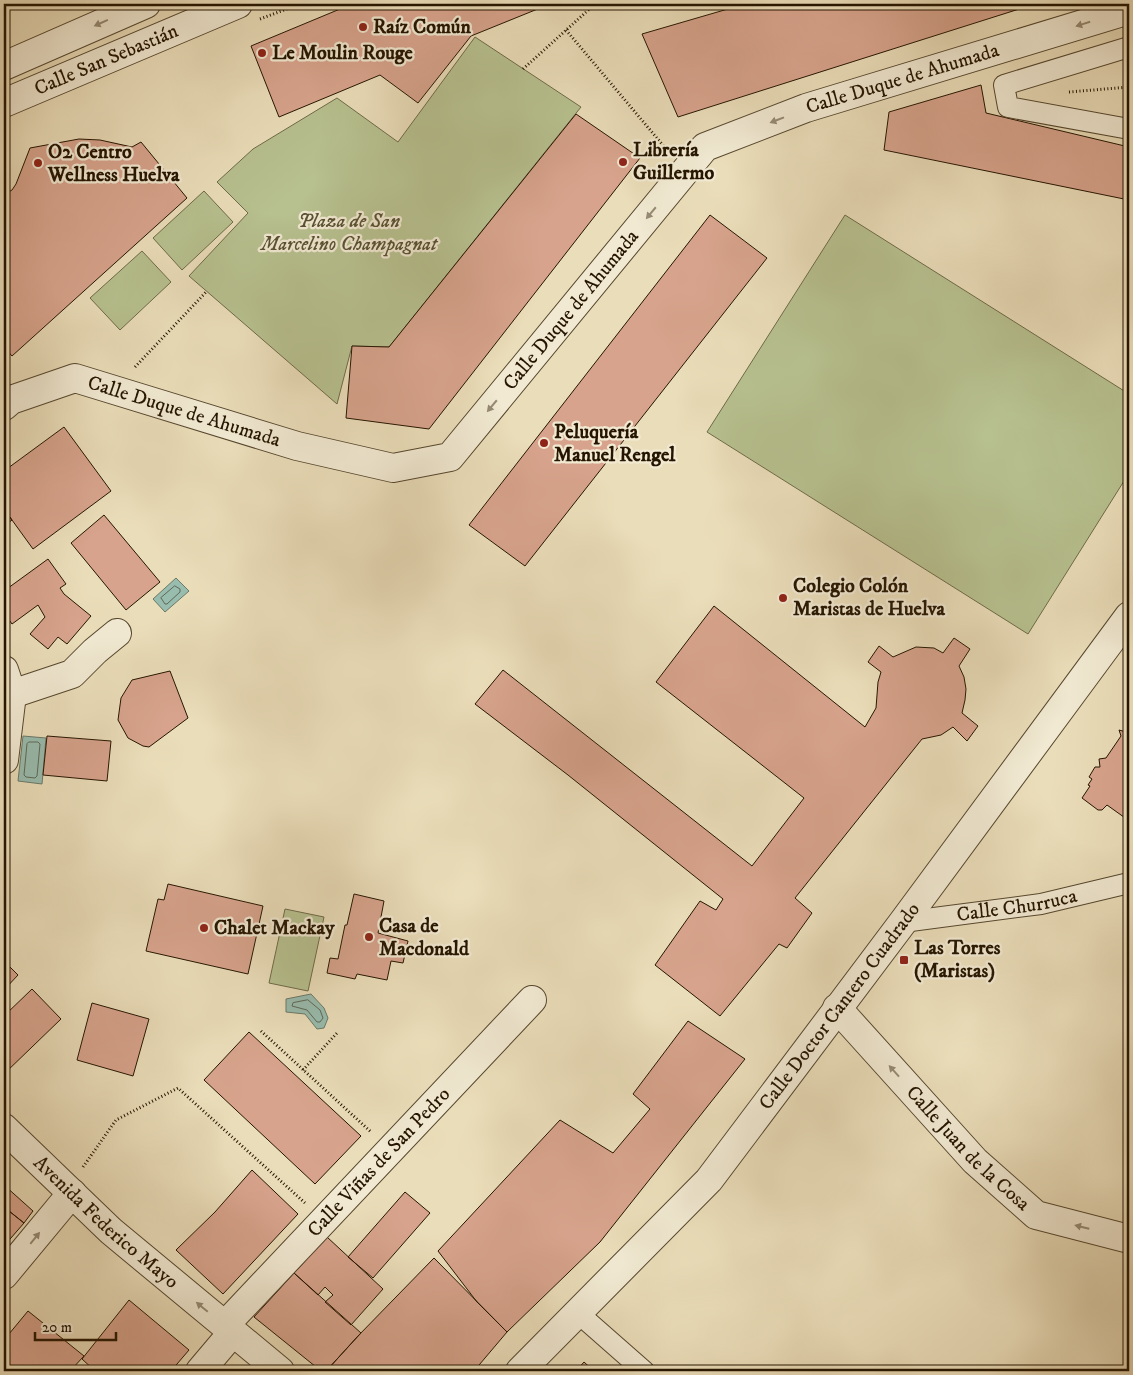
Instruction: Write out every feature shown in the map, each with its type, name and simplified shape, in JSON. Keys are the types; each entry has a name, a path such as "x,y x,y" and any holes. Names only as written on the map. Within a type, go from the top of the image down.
{"street":[{"name":"Calle San Sebastián","path":"4,66 146,4"},
{"name":"Calle San Sebastián","path":"4,103 238,4"},
{"name":"Calle Duque de Ahumada","path":"4,406 11,400 74,378 296,446 393,468 450,457 705,148 806,108 1129,10"},
{"path":"1129,47 1004,86 1008,107 1129,129"},
{"name":"Calle Doctor Cantero Cuadrado","path":"520,1371 709,1180 903,922 1129,616"},
{"path":"4,760 8,682 72,674 95,651 117,633"},
{"name":"Calle Churruca","path":"903,922 1041,904 1129,883"},
{"name":"Calle Viñas de San Pedro","path":"200,1371 229,1329 324,1221 532,1000"},
{"name":"Calle Juan de la Cosa","path":"837,1008 976,1161 1036,1215 1129,1238"},
{"name":"Avenida Federico Mayo","path":"4,1128 75,1183 111,1231 280,1371"},
{"path":"4,1275 75,1183"},
{"path":"578,1313 644,1371"}],"path":[{"path":"523,69 595,4"},
{"path":"566,30 685,172"},
{"path":"135,367 207,292"},
{"path":"261,1031 390,1150"},
{"path":"303,1070 337,1033"},
{"path":"75,1183 116,1120 178,1088 324,1221"}],"green space":[{"name":"Plaza de San Marcelino Champagnat","path":"475,37 581,107 389,347 352,346 337,404 189,276 248,213 217,182 253,149 337,98 398,142"},
{"path":"204,191 233,222 182,270 153,238"},
{"path":"845,215 1129,394 1129,473 1028,634 707,432"},
{"path":"142,251 171,282 120,330 90,298"},
{"path":"285,909 324,917 308,991 269,983"}],"water":[{"path":"176,578 189,591 165,612 153,599"},
{"path":"23,736 46,738 42,784 18,781"},
{"path":"311,994 324,1008 328,1018 324,1028 317,1029 305,1014 286,1012 286,999"}],"building":[{"path":"352,4 550,4 471,36 418,103 380,75 279,117 251,46"},
{"path":"745,4 1035,4 678,117 642,34"},
{"path":"981,85 986,113 1129,147 1129,200 884,150 889,112"},
{"path":"576,114 640,158 429,429 346,418 352,346 389,347"},
{"path":"79,139 100,140 132,147 141,142 187,198 12,356 4,347 4,195 12,190 16,184 30,148"},
{"path":"710,215 767,258 525,566 469,525"},
{"path":"64,427 111,491 33,549 4,509 4,471"},
{"path":"4,509 12,520 4,526"},
{"path":"104,515 160,582 126,610 71,543"},
{"path":"48,559 66,584 60,588 64,594 91,616 67,644 58,637 48,649 30,634 45,617 38,605 12,624 4,613 4,591"},
{"path":"714,606 865,727 876,708 878,682 881,672 868,662 879,646 893,657 916,647 934,648 943,653 954,638 970,649 959,666 964,677 966,689 962,713 978,726 967,741 953,727 941,735 922,739 795,898 812,913 787,948 779,944 720,1016 655,965 700,901 716,910 723,899 568,775 475,704 503,670 752,866 804,798 656,682"},
{"path":"170,671 188,718 149,747 143,746 128,738 118,720 121,698 132,680"},
{"path":"1129,722 1129,827 1126,824 1128,820 1107,805 1102,810 1098,810 1082,798 1090,786 1088,785 1092,779 1089,777 1095,767 1100,767 1099,759 1106,758 1121,736 1119,730 1126,732"},
{"path":"47,736 111,741 107,781 43,775"},
{"name":"Chalet Mackay","path":"168,884 263,906 248,974 146,951 158,899 164,900"},
{"name":"Casa de Macdonald","path":"354,894 384,901 378,933 408,941 403,963 391,961 387,980 357,974 355,979 327,973 330,958 338,959"},
{"path":"4,961 18,975 4,990"},
{"path":"32,989 61,1019 4,1074 4,1016"},
{"path":"92,1003 149,1019 133,1076 77,1060"},
{"path":"688,1021 745,1059 600,1242 507,1332 477,1302 438,1251 560,1120 613,1153 650,1109 633,1094"},
{"path":"249,1032 361,1136 315,1184 204,1080"},
{"path":"252,1170 298,1214 223,1294 176,1250 215,1212"},
{"path":"4,1185 33,1211 24,1223 4,1207"},
{"path":"405,1192 430,1213 373,1278 348,1257"},
{"path":"4,1207 24,1223 4,1246"},
{"path":"327,1237 383,1289 351,1325 325,1302 333,1295 325,1287 318,1295 294,1273"},
{"path":"434,1258 507,1332 474,1371 333,1371 329,1368 357,1337"},
{"path":"294,1273 361,1333 326,1371 321,1371 254,1317"},
{"path":"129,1300 189,1350 171,1371 95,1371 82,1359"},
{"path":"28,1311 84,1356 70,1371 4,1371 4,1340"},
{"path":"584,1362 594,1371 576,1371"}],"place":[{"name":"Raíz Común","path":"363,27"},
{"name":"Le Moulin Rouge","path":"262,53"},
{"name":"Librería Guillermo","path":"623,162"},
{"name":"O2 Centro Wellness Huelva","path":"38,163"},
{"name":"Peluquería Manuel Rengel","path":"544,443"},
{"name":"Colegio Colón Maristas de Huelva","path":"783,598"},
{"name":"Chalet Mackay","path":"204,928"},
{"name":"Casa de Macdonald","path":"369,937"},
{"name":"Las Torres (Maristas)","path":"904,960"}]}
